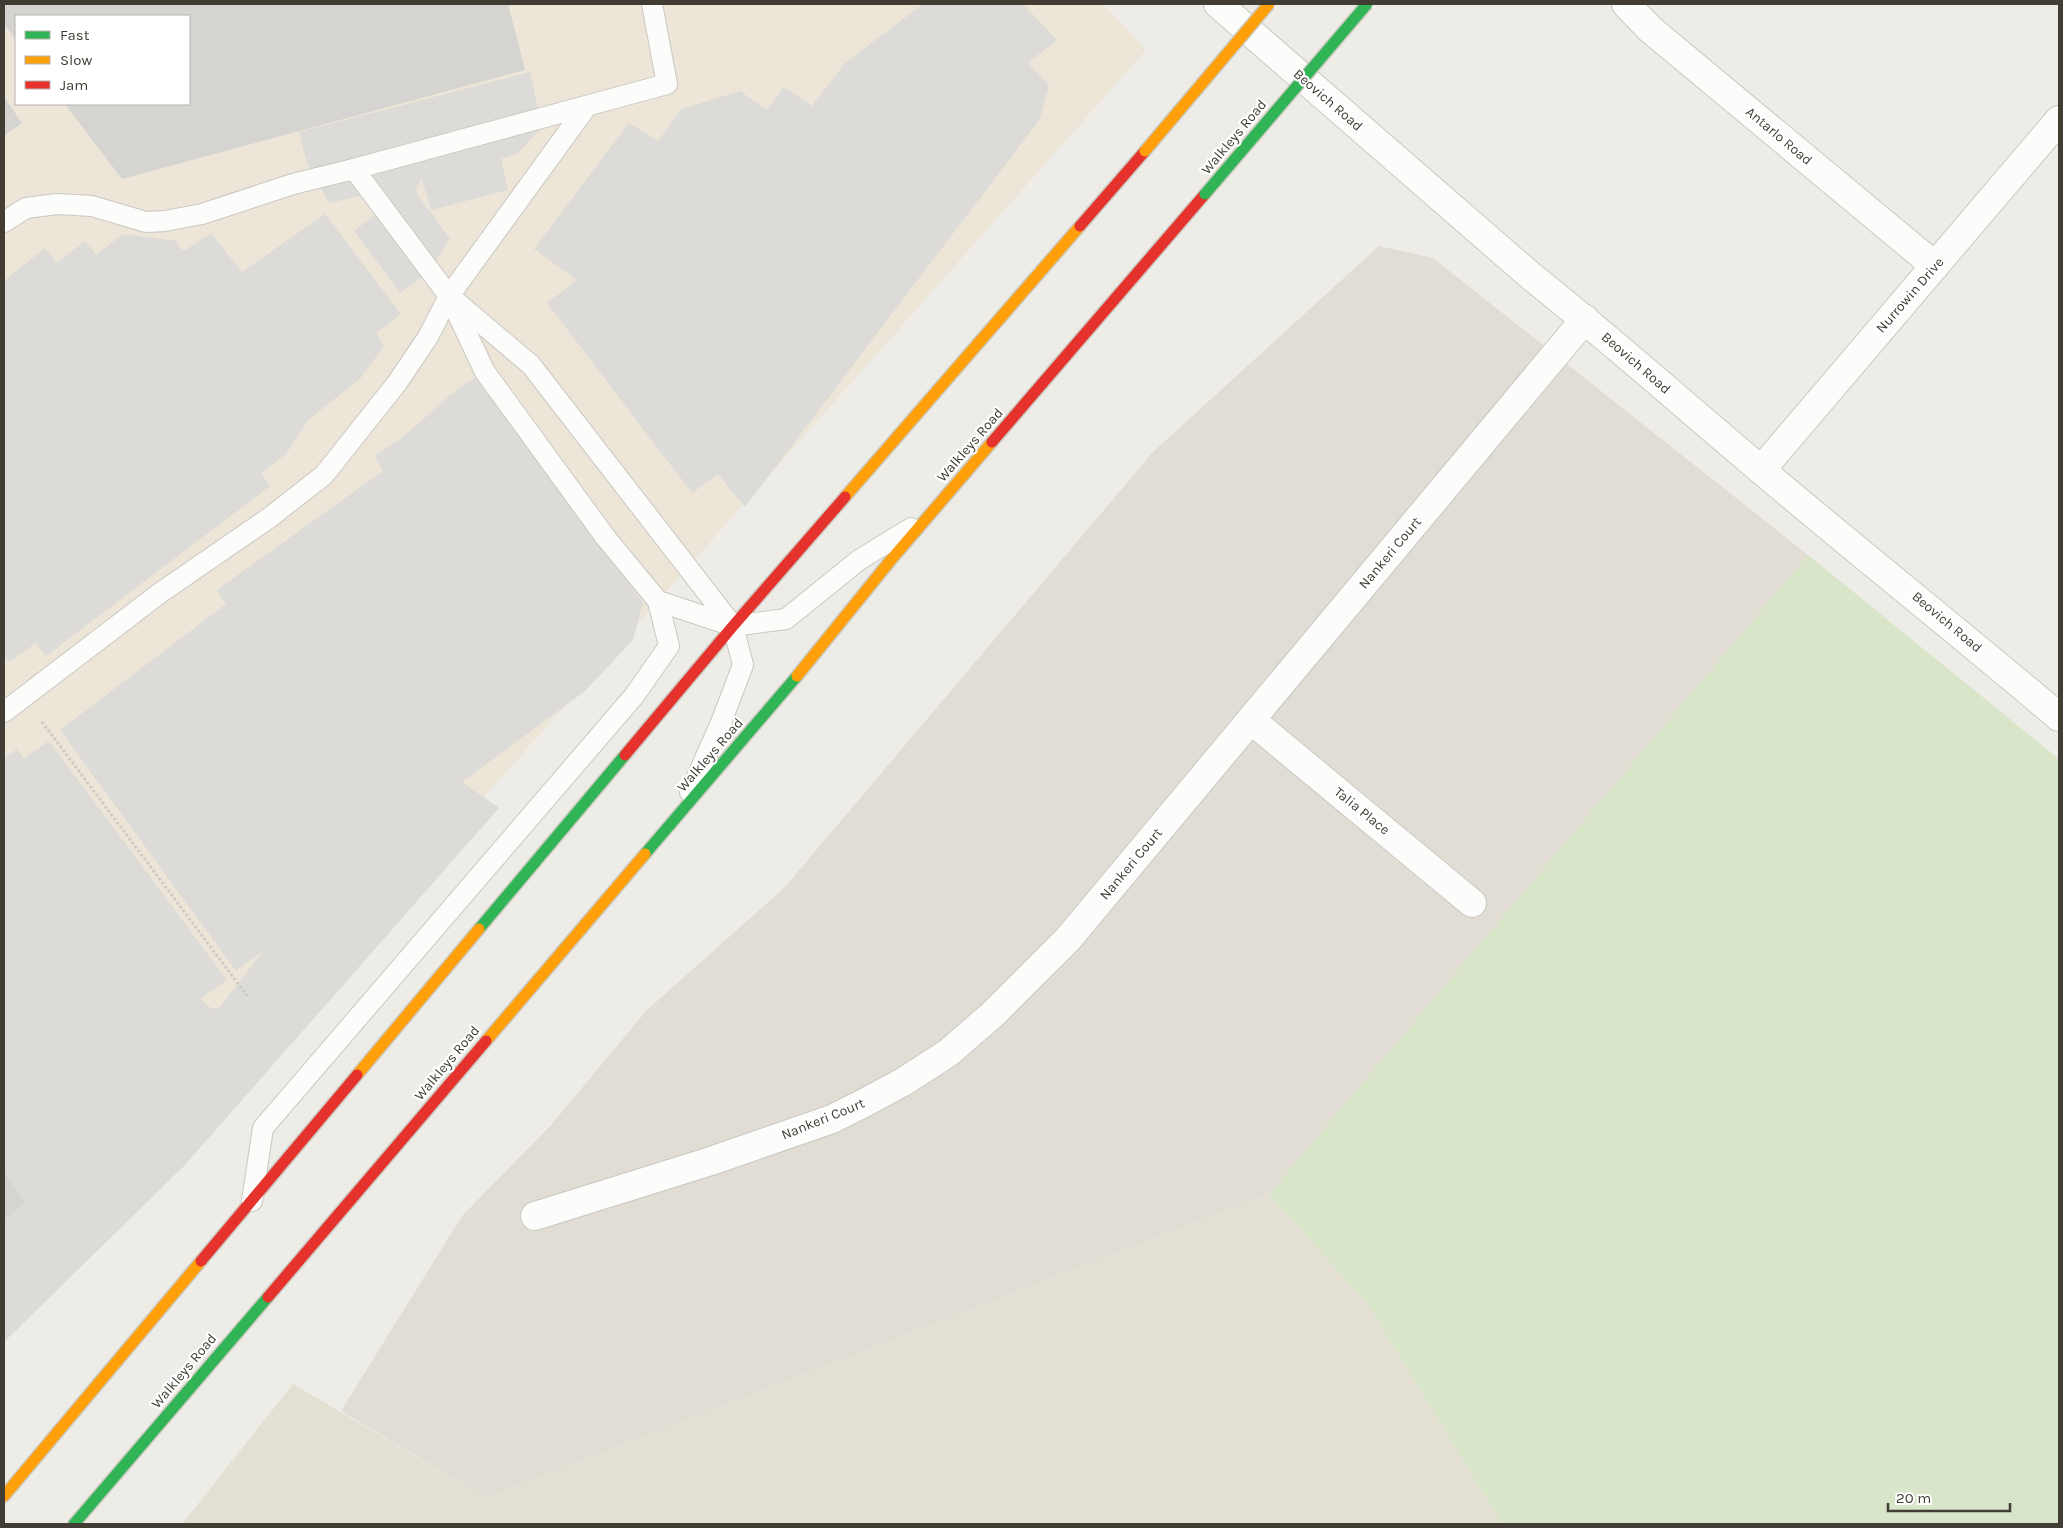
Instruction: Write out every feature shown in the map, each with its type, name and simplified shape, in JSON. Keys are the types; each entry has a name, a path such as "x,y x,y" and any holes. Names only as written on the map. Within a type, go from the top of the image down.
{"main road":[{"path":"4,1496 733,626 1146,151 1269,4"},
{"name":"Walkleys Road","path":"74,1524 793,681 890,561 1367,4"}],"street":[{"name":"Beovich Road","path":"1218,4 1532,277 1585,319 1761,470 1953,626 2059,717"},
{"name":"Antarlo Road","path":"1626,4 1650,28 1935,266"},
{"name":"Nurrowin Drive","path":"1761,470 2059,120"},
{"name":"Nankeri Court","path":"535,1216 711,1161 832,1118 903,1082 948,1053 1006,1002 1068,938 1585,319"},
{"name":"Talia Place","path":"1251,720 1472,903"}],"lane":[{"path":"4,222 26,208 57,204 92,206 146,222 165,221 202,214 293,184 354,170 667,84 652,4"},
{"path":"4,712 160,593 269,518 324,475 397,382 428,337 449,296 587,106"},
{"path":"252,1202 263,1128 634,696 669,646 658,601 606,538 485,372 449,296 354,170"},
{"path":"449,296 531,365 733,626 743,665 720,725 683,808"},
{"path":"658,601 733,626 786,619 859,560 926,519"}],"path":[{"path":"23,698 248,997"}],"shaded area":[{"path":"4,4 1103,4 1146,50 4,1339"},
{"path":"923,4 1023,4 1057,40 1028,63 1049,85 1040,119 745,507 718,474 692,493 547,303 577,280 534,249 629,123 658,141 682,109 740,91 767,110 784,87 812,106 845,63"},
{"path":"530,72 542,127 517,154 501,159 508,190 431,210 422,179 416,188 417,194 450,239 427,274 400,293 354,231 380,211 368,197 360,196 329,203 307,163 299,132"},
{"path":"325,214 401,314 376,333 384,346 360,379 309,419 286,454 261,473 270,486 46,656 36,643 9,662 4,656 4,281 45,248 57,263 85,241 96,255 123,234 177,241 178,246 184,251 211,233 242,272"},
{"path":"1379,246 1433,258 1808,555 1269,1194 486,1498 341,1411 462,1216 552,1124 646,1011 785,887 1153,452"},
{"path":"477,376 643,603 633,640 585,691 462,782 499,808 184,1166 4,1342 4,759 17,749 24,759 49,741 227,980 200,999 212,1009 220,1007 264,950 236,971 60,730 226,604 217,590 383,471 375,456 403,437 449,396"},
{"path":"1269,1194 1369,1306 1502,1524 182,1524 293,1384 486,1498"}],"green space":[{"path":"1808,555 2059,759 2059,1524 1502,1524 1369,1306 1269,1194"}],"building":[{"path":"4,4 508,4 525,70 122,179 66,105 190,105 190,15 15,15 15,39 4,24"},
{"path":"4,97 22,123 4,136"},
{"path":"4,1173 26,1203 4,1219"}],"traffic: fast":[{"path":"1205,194 1367,4"},
{"path":"645,854 797,676"},
{"path":"479,929 625,755"},
{"path":"74,1524 268,1297"}],"traffic: slow":[{"path":"1145,151 1269,4"},
{"path":"845,497 1080,226"},
{"path":"797,676 890,561 992,442"},
{"path":"486,1041 645,854"},
{"path":"357,1075 479,929"},
{"path":"4,1496 201,1261"}],"traffic: jam":[{"path":"1080,226 1145,151"},
{"path":"992,442 1205,194"},
{"path":"625,755 733,626 845,497"},
{"path":"268,1297 486,1041"},
{"path":"201,1261 357,1075"}]}
